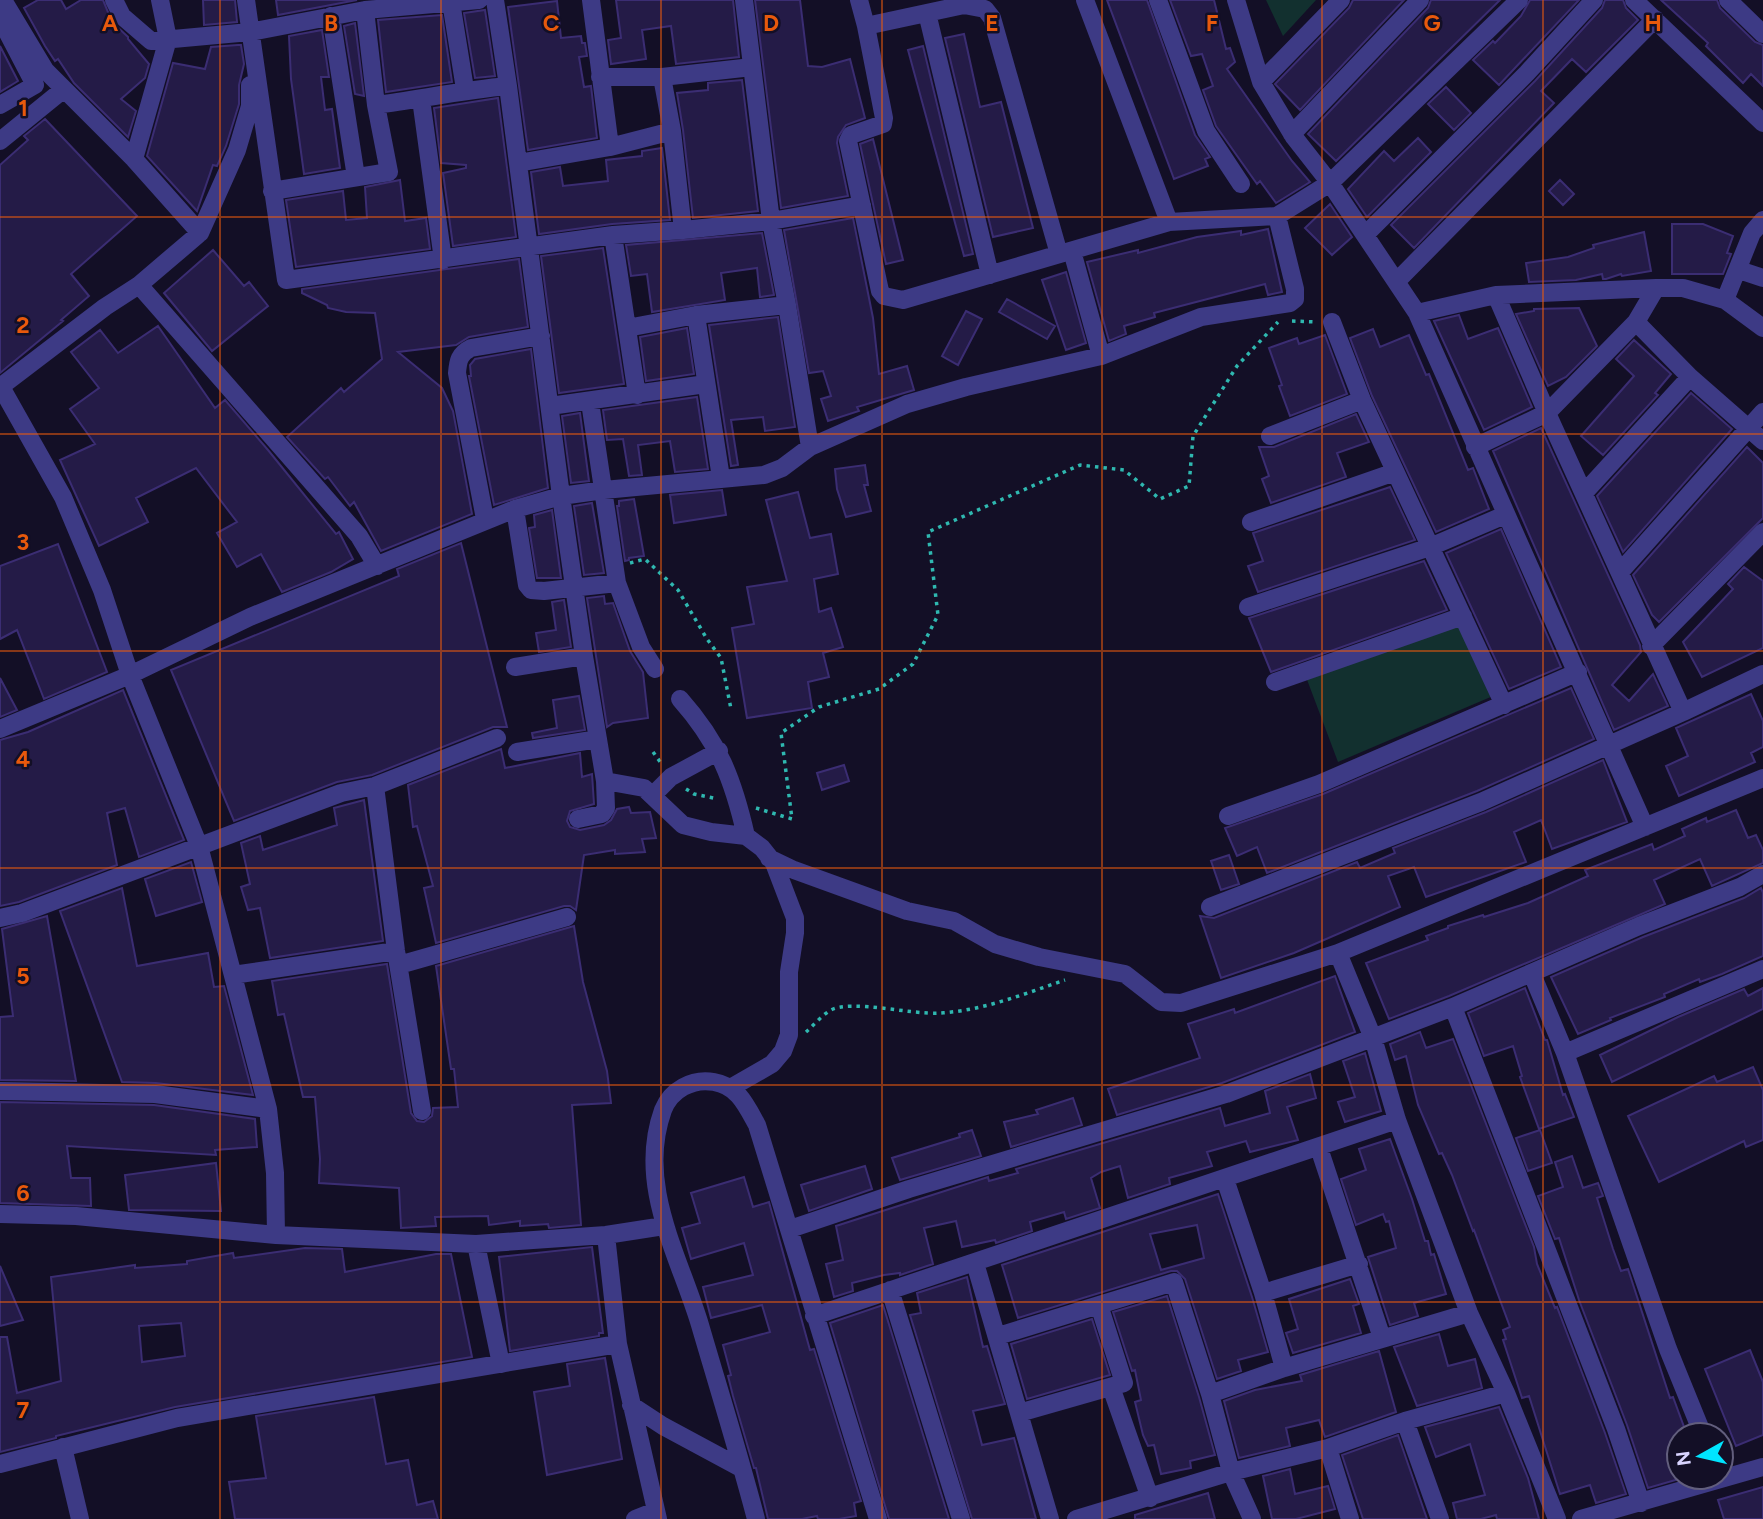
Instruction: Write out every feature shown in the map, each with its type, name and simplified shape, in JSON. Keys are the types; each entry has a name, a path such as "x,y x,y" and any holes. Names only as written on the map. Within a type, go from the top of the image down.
{"street":[{"path":"4,0 45,70 134,159 200,233"},
{"path":"114,0 122,16 150,41 250,32 411,3 479,0"},
{"path":"134,159 168,40 160,0"},
{"path":"246,0 286,280 613,235 771,221 862,205"},
{"path":"495,0 584,656 598,739 614,782 602,814 578,819"},
{"path":"591,0 610,147"},
{"path":"744,0 771,221 788,305 810,447"},
{"path":"859,0 884,118 883,124 851,135 848,141 880,292 884,296 903,300 1169,222 1278,216 1330,183 1519,0"},
{"path":"1085,0 1169,222"},
{"path":"1158,0 1206,131 1241,184"},
{"path":"1236,0 1261,82 1292,134 1330,183 1417,313 1645,827"},
{"path":"1261,82 1341,0"},
{"path":"1292,134 1420,0"},
{"path":"1366,235 1529,71 1594,0"},
{"path":"1634,0 1763,123"},
{"path":"1728,0 1763,34"},
{"path":"451,2 465,89"},
{"path":"866,26 973,5 985,9 992,18 1065,252 1101,356"},
{"path":"272,191 388,172 376,105 366,10"},
{"path":"927,13 990,275"},
{"path":"331,16 356,177"},
{"path":"0,18 35,85 0,105"},
{"path":"1397,281 1655,19"},
{"path":"250,32 250,106 237,150 200,233 139,285 105,307 0,387 63,497 102,590 130,675 199,846 268,1109 275,1173 276,1235"},
{"path":"600,77 662,77 752,67"},
{"path":"662,77 672,131 683,230"},
{"path":"376,105 465,89 508,86"},
{"path":"0,141 64,89"},
{"path":"421,99 443,260"},
{"path":"518,163 610,147 672,131"},
{"path":"0,729 130,675 250,617 514,509 561,496 604,490 764,475 782,468 810,447 907,404 966,387 1101,356 1201,317 1290,303 1295,299 1295,289 1278,216"},
{"path":"1725,300 1752,233 1763,220"},
{"path":"613,235 637,395"},
{"path":"1739,270 1763,278"},
{"path":"139,285 359,536 377,566"},
{"path":"1475,447 1547,413 1636,322 1656,288"},
{"path":"1417,313 1496,295 1683,288 1725,300 1763,328"},
{"path":"1496,295 1651,646 1683,712"},
{"path":"627,328 696,315 788,305"},
{"path":"696,315 722,478"},
{"path":"1332,322 1362,400 1504,705"},
{"path":"1636,322 1690,377 1763,441"},
{"path":"485,519 457,373 458,362 463,352 471,348 541,336"},
{"path":"1584,493 1690,377"},
{"path":"550,406 706,384"},
{"path":"1270,436 1362,400"},
{"path":"590,402 617,583 641,647 655,669"},
{"path":"1620,572 1763,412"},
{"path":"1251,522 1395,472"},
{"path":"514,509 527,584 531,590 617,583"},
{"path":"1248,607 1430,547 1505,514"},
{"path":"1651,646 1759,545"},
{"path":"1275,682 1463,616"},
{"path":"515,667 584,656"},
{"path":"1228,816 1320,783 1578,672"},
{"path":"1210,907 1481,802 1763,674"},
{"path":"680,699 709,734 719,751 738,803 746,836"},
{"path":"0,918 22,913 341,793 375,786 497,738"},
{"path":"517,751 598,739"},
{"path":"649,792 719,751"},
{"path":"614,782 649,792 683,825 746,836 762,848 774,863 795,918 789,972 789,1035 783,1051 772,1065 732,1087"},
{"path":"375,786 422,1111"},
{"path":"769,858 794,870 908,911 954,922 995,944 1039,957 1125,974 1161,1002 1181,1003 1338,953 1645,827 1759,786"},
{"path":"790,1229 909,1189 1226,1094 1453,1007 1639,926 1740,887 1763,874"},
{"path":"233,975 398,958 567,918"},
{"path":"1338,953 1373,1038 1396,1120 1469,1313 1506,1393 1557,1519"},
{"path":"1565,1053 1763,969"},
{"path":"1532,974 1565,1053 1668,1349 1697,1421"},
{"path":"1453,1007 1602,1391 1641,1503"},
{"path":"756,1519 700,1326 664,1226 653,1174 657,1129 667,1100 679,1089 693,1083 713,1082 732,1087 743,1098 757,1125 878,1519"},
{"path":"0,1091 155,1094 268,1109"},
{"path":"814,1316 1396,1120"},
{"path":"1319,1147 1382,1338"},
{"path":"1225,1179 1263,1293 1284,1368"},
{"path":"0,1214 76,1216 276,1235 476,1244 606,1235 664,1226"},
{"path":"606,1235 618,1344 657,1515 635,1519"},
{"path":"476,1244 501,1364"},
{"path":"975,1263 1050,1519"},
{"path":"1263,1293 1359,1265"},
{"path":"998,1336 1174,1282 1210,1394 1231,1472 1252,1519"},
{"path":"890,1290 961,1519"},
{"path":"1019,1413 1124,1383 1099,1305"},
{"path":"1210,1394 1284,1368 1469,1313"},
{"path":"0,1464 177,1418 618,1344"},
{"path":"1111,1387 1150,1498"},
{"path":"1076,1519 1231,1472 1328,1448 1405,1421 1506,1393"},
{"path":"631,1405 663,1426 741,1468"},
{"path":"1405,1421 1440,1519"},
{"path":"63,1447 80,1519"},
{"path":"1328,1448 1350,1519"},
{"path":"1735,1475 1763,1468"},
{"path":"1581,1519 1680,1491"}],"path":[{"path":"653,752 671,777 694,794 792,818 781,733 819,707 880,689 913,664 938,615 928,532 1080,465 1125,470 1160,499 1189,486 1193,436 1237,366 1280,321 1332,322"},
{"path":"645,559 678,590 721,658 731,709"},
{"path":"783,1051 831,1010 852,1005 938,1014 1008,1000 1099,968"}],"green space":[{"path":"1266,0 1316,0 1283,36"},
{"path":"1464,622 1493,696 1338,762 1306,677"}],"building":[{"path":"38,0 61,0 66,9 81,0 103,0 112,22 149,64 145,78 121,99 136,111 128,137 74,83 58,59 55,61 45,46 24,8"},
{"path":"203,0 235,0 237,22 204,25"},
{"path":"276,0 357,0 278,15"},
{"path":"616,0 733,0 739,57 676,64 671,26 642,30 646,59 611,64 608,40 621,38"},
{"path":"755,0 800,0 808,66 822,67 850,59 865,118 846,125 838,137 848,196 781,208"},
{"path":"1107,0 1147,0 1195,135 1210,157 1205,159 1208,166 1174,179"},
{"path":"1170,0 1214,0 1226,49 1230,48 1235,62 1227,69 1310,182 1276,203 1260,181 1257,184 1216,126 1203,90 1213,86 1202,54 1191,56"},
{"path":"1353,0 1404,0 1300,110 1275,84 1349,8"},
{"path":"1431,0 1500,0 1336,161 1308,134 1428,8"},
{"path":"1530,0 1579,0 1499,85 1473,60 1493,41 1495,43 1521,16"},
{"path":"1605,0 1623,0 1626,8 1638,20 1586,72 1572,59 1541,91 1554,103 1414,248 1391,225 1535,81 1602,8"},
{"path":"1661,0 1717,0 1720,8 1755,42 1763,45 1763,86 1751,74 1743,83 1706,46 1708,43"},
{"path":"557,1 561,38 581,36 582,43 585,43 587,56 579,57 584,87 591,86 597,138 528,150 508,7"},
{"path":"485,10 495,76 475,78 464,13"},
{"path":"442,15 452,82 386,92 378,20"},
{"path":"355,23 364,96 355,94 344,26"},
{"path":"322,30 329,77 321,77 325,110 332,109 340,168 304,174 291,79 289,36"},
{"path":"964,34 980,107 1001,102 1033,228 993,237 945,38"},
{"path":"241,45 244,64 239,85 239,104 226,146 217,166 213,165 197,211 147,156 173,63 205,69 211,47"},
{"path":"0,46 18,81 0,92"},
{"path":"923,46 973,254 964,256 908,50"},
{"path":"742,80 758,211 693,218 677,93 708,90 708,83"},
{"path":"1446,87 1471,113 1454,130 1428,104"},
{"path":"498,98 516,237 453,246 443,173 466,168 466,165 441,163 434,108"},
{"path":"45,119 137,216 71,274 89,296 0,373 0,165 28,140 24,136"},
{"path":"1418,138 1431,152 1367,217 1348,189 1384,151 1394,161"},
{"path":"873,139 903,260 886,264 860,144"},
{"path":"662,148 670,220 612,224 539,234 531,172 560,167 563,186 608,181 606,160 642,156 642,151"},
{"path":"400,180 405,221 426,218 430,249 296,267 286,200 343,191 346,220 367,218 365,187"},
{"path":"1560,180 1574,194 1563,205 1549,191"},
{"path":"1330,204 1352,237 1332,255 1305,228"},
{"path":"853,218 873,318 879,374 907,366 914,390 857,407 859,411 828,421 821,399 831,396 823,371 809,373 784,230"},
{"path":"1672,224 1703,224 1733,236 1727,253 1731,254 1723,274 1672,274"},
{"path":"1268,229 1282,292 1268,295 1265,284 1154,313 1155,317 1124,326 1126,334 1109,341 1087,262 1138,250 1138,253 1197,237 1241,231 1241,235"},
{"path":"1644,232 1651,271 1621,274 1606,279 1603,279 1602,274 1576,280 1529,282 1526,263 1568,257 1594,248 1593,245"},
{"path":"762,233 774,295 760,297 757,268 721,273 725,300 652,312 647,274 631,276 626,245"},
{"path":"603,248 624,384 559,393 541,256"},
{"path":"213,250 244,286 249,282 268,306 212,351 164,293"},
{"path":"519,259 528,327 469,337 456,345 398,352 442,388 453,411 472,514 381,551 354,502 350,506 328,477 325,479 287,437 341,388 344,392 382,359 375,313 328,308 302,293 302,289"},
{"path":"1066,272 1086,343 1066,350 1042,280"},
{"path":"1007,299 1055,326 1047,339 999,312"},
{"path":"1579,308 1597,346 1566,377 1548,386 1516,314 1534,309"},
{"path":"966,311 982,319 958,365 942,356"},
{"path":"1459,315 1468,339 1498,328 1532,407 1484,430 1434,321"},
{"path":"778,317 795,427 765,431 763,417 731,420 738,465 731,466 709,325"},
{"path":"158,326 215,408 225,400 336,534 339,532 353,559 331,572 282,592 261,554 237,567 217,533 237,522 196,468 136,498 148,522 99,546 60,460 95,444 70,409 99,388 71,352 100,330 118,353"},
{"path":"687,328 694,374 646,381 640,337"},
{"path":"1373,329 1380,347 1409,335 1426,375 1429,374 1468,470 1473,468 1489,509 1436,532 1372,396 1350,338"},
{"path":"1325,335 1347,394 1290,416 1269,348 1297,338 1299,344"},
{"path":"1634,340 1671,374 1655,393 1658,395 1603,455 1581,436 1634,376 1616,359"},
{"path":"531,349 548,488 494,505 469,376 470,365 475,359"},
{"path":"1691,393 1732,429 1623,552 1597,496"},
{"path":"697,397 708,469 675,472 670,441 638,445 642,475 629,476 623,439 607,440 603,410"},
{"path":"580,413 589,481 571,483 562,416"},
{"path":"1356,414 1369,442 1337,453 1346,477 1271,503 1262,479 1269,476 1259,447 1274,447"},
{"path":"1541,428 1640,645 1641,652 1612,685 1629,701 1653,674 1668,706 1614,730 1493,451"},
{"path":"1747,447 1763,463 1763,518 1659,622 1652,615 1633,575"},
{"path":"865,465 868,485 864,485 871,511 846,517 837,489 835,469"},
{"path":"1390,487 1415,540 1258,592 1248,566 1263,561 1253,533"},
{"path":"722,490 726,515 674,523 670,495"},
{"path":"798,492 810,538 831,534 838,574 814,579 819,612 831,608 843,647 823,653 829,677 808,682 812,708 747,718 732,628 754,624 747,587 787,581 766,500"},
{"path":"634,499 644,556 625,561 617,506 619,501"},
{"path":"592,503 604,573 584,575 574,506"},
{"path":"552,510 561,578 537,578 529,528 535,527 534,515"},
{"path":"1501,529 1561,667 1509,689 1446,553"},
{"path":"461,543 507,727 493,727 372,775 337,782 234,821 171,670 399,576 397,569"},
{"path":"58,544 107,672 44,699 17,630 0,639 0,566"},
{"path":"1424,561 1447,610 1271,672 1249,618"},
{"path":"1744,567 1763,581 1763,648 1702,677 1683,642 1733,589 1728,584"},
{"path":"604,596 605,604 613,603 630,651 643,672 648,718 613,723 607,727 587,598"},
{"path":"564,600 571,647 539,652 536,633 556,630 552,602"},
{"path":"0,678 17,710 0,717"},
{"path":"1571,688 1594,739 1477,791 1267,873 1257,847 1237,856 1225,828 1323,794"},
{"path":"123,690 184,840 139,857 125,808 107,813 117,865 19,902 0,906 0,740 28,732"},
{"path":"1751,694 1763,721 1763,747 1751,753 1755,762 1679,796 1666,766 1688,756 1676,728"},
{"path":"579,696 585,730 533,738 532,733 557,728 553,700"},
{"path":"501,749 505,768 580,753 582,777 592,774 594,804 570,811 567,821 570,827 580,830 604,825 611,820 617,809 629,807 631,813 650,812 656,838 642,839 645,852 615,854 615,850 584,855 576,910 564,906 436,943 424,888 433,886 417,826 413,827 408,785"},
{"path":"1603,760 1627,822 1552,849 1541,820 1514,832 1526,862 1426,897 1414,867 1388,876 1400,907 1294,953 1221,978 1200,916 1214,918 1357,862 1360,868 1395,853 1393,848 1486,812"},
{"path":"844,765 849,781 822,790 817,773"},
{"path":"364,800 383,941 270,958 260,908 248,910 241,887 250,884 241,843 260,836 263,850 337,825 334,808"},
{"path":"1736,810 1748,838 1756,835 1763,850 1763,863 1712,886 1700,859 1654,880 1665,904 1389,1019 1366,963 1428,940 1426,936 1448,926 1528,903 1588,876 1585,870 1652,844 1654,850 1685,836 1682,829 1706,818 1707,822"},
{"path":"1229,855 1239,884 1221,890 1211,861"},
{"path":"191,862 202,902 156,916 145,879"},
{"path":"122,888 137,966 208,953 214,987 224,986 253,1095 156,1083 122,1082 60,911"},
{"path":"1761,888 1763,956 1700,982 1699,979 1664,994 1665,997 1610,1018 1611,1020 1578,1034 1551,977 1643,937 1744,898"},
{"path":"47,916 76,1081 0,1080 0,1017 13,1016 2,929"},
{"path":"574,926 583,982 607,1071 611,1103 572,1105 581,1225 549,1228 548,1224 520,1226 520,1221 489,1225 488,1216 435,1217 436,1226 401,1228 399,1188 319,1183 320,1159 315,1097 303,1097 284,1014 278,1015 272,981 387,964 411,1113 417,1121 424,1122 432,1116 433,1108 458,1107 436,966"},
{"path":"1335,976 1355,1032 1222,1083 1117,1115 1108,1089 1200,1058 1188,1024 1234,1009 1235,1013"},
{"path":"1525,988 1547,1040 1563,1095 1565,1094 1574,1117 1539,1129 1520,1077 1522,1076 1513,1046 1484,1056 1468,1013"},
{"path":"1763,988 1763,1009 1612,1082 1600,1055 1744,989 1748,996"},
{"path":"1420,1032 1426,1048 1453,1039 1626,1494 1596,1503 1590,1485 1560,1494 1529,1396 1522,1398 1503,1340 1506,1339 1503,1330 1510,1327 1474,1230 1452,1175 1442,1153 1439,1154 1418,1105 1406,1056 1395,1060 1390,1044"},
{"path":"1365,1053 1381,1111 1345,1122 1338,1102 1355,1097 1343,1061"},
{"path":"1753,1067 1763,1090 1763,1140 1746,1147 1744,1141 1659,1182 1628,1116 1714,1076 1717,1082"},
{"path":"1310,1074 1316,1098 1287,1107 1298,1140 1250,1152 1246,1141 1207,1152 1212,1166 1169,1178 1170,1184 1128,1198 1120,1166 1101,1172 1091,1178 1100,1208 1066,1219 1064,1212 1030,1222 1032,1231 996,1243 995,1240 962,1247 956,1221 924,1228 933,1264 900,1275 884,1275 852,1283 853,1291 834,1297 826,1264 843,1260 836,1226 988,1177 989,1181 1018,1173 1016,1169 1220,1108 1225,1126 1270,1113 1265,1091"},
{"path":"1073,1098 1082,1125 1011,1147 1004,1122 1038,1114 1036,1110"},
{"path":"0,1102 154,1105 255,1119 257,1147 215,1150 216,1155 67,1146 71,1178 90,1178 91,1206 0,1203"},
{"path":"972,1130 981,1156 900,1180 892,1158 960,1137 959,1134"},
{"path":"1540,1130 1552,1163 1528,1171 1516,1138"},
{"path":"1390,1139 1425,1241 1428,1241 1431,1255 1434,1254 1446,1294 1414,1303 1418,1316 1390,1325 1368,1257 1396,1248 1389,1221 1386,1222 1383,1214 1356,1225 1341,1179 1366,1170 1359,1149"},
{"path":"1572,1156 1583,1188 1598,1183 1603,1196 1597,1198 1613,1249 1621,1271 1628,1269 1670,1398 1673,1397 1682,1421 1665,1421 1665,1483 1648,1488 1559,1238 1555,1239 1538,1196 1563,1187 1555,1162"},
{"path":"216,1163 221,1211 129,1210 125,1175"},
{"path":"865,1166 872,1189 809,1211 801,1185"},
{"path":"744,1177 753,1207 769,1202 810,1350 814,1349 861,1501 854,1503 856,1516 839,1519 818,1519 817,1516 768,1519 756,1468 733,1396 723,1345 770,1332 762,1305 711,1318 703,1287 753,1275 744,1243 691,1259 682,1228 700,1223 691,1193"},
{"path":"1218,1194 1268,1352 1238,1360 1241,1371 1217,1379 1185,1279 1177,1271 1018,1318 1002,1265","holes":["1197,1225 1204,1258 1161,1270 1150,1234"]},
{"path":"592,1247 603,1333 599,1333 599,1336 510,1351 499,1257"},
{"path":"305,1248 342,1249 345,1272 436,1254 451,1254 472,1357 175,1407 0,1452 0,1337 7,1337 17,1393 61,1381 51,1277 135,1265 135,1268 187,1264 187,1261 233,1253 234,1258","holes":["181,1323 185,1356 142,1362 139,1326"]},
{"path":"0,1266 23,1320 0,1326"},
{"path":"967,1277 983,1347 987,1346 1005,1404 973,1411 982,1445 1014,1438 1036,1519 972,1519 910,1315 921,1313 917,1293"},
{"path":"1350,1279 1359,1304 1353,1306 1361,1333 1293,1353 1286,1333 1298,1329 1289,1299"},
{"path":"1167,1296 1215,1455 1190,1461 1191,1468 1161,1474 1154,1445 1148,1446 1143,1435 1135,1402 1141,1400 1135,1370 1132,1371 1113,1312"},
{"path":"883,1305 949,1519 889,1519 830,1323"},
{"path":"1092,1319 1110,1375 1027,1399 1011,1344"},
{"path":"1439,1334 1448,1366 1475,1359 1482,1388 1417,1406 1394,1347"},
{"path":"1750,1350 1763,1382 1763,1435 1736,1446 1735,1421 1726,1421 1705,1369"},
{"path":"1379,1351 1396,1412 1325,1437 1319,1420 1286,1428 1290,1446 1239,1458 1224,1401 1255,1390 1302,1381 1300,1375"},
{"path":"605,1358 622,1459 547,1475 534,1392 570,1386 567,1364"},
{"path":"374,1397 386,1464 408,1460 417,1505 433,1501 438,1519 235,1519 229,1482 266,1478 256,1416"},
{"path":"1499,1407 1528,1478 1539,1519 1497,1519 1496,1515 1481,1519 1457,1519 1453,1503 1485,1495 1470,1444 1436,1457 1425,1427"},
{"path":"1398,1435 1427,1519 1363,1519 1342,1455"},
{"path":"1290,1469 1295,1494 1328,1486 1335,1509 1296,1519 1272,1519 1263,1476"},
{"path":"1763,1487 1763,1519 1724,1519 1718,1500"},
{"path":"1208,1493 1215,1519 1135,1519 1135,1515"}]}
